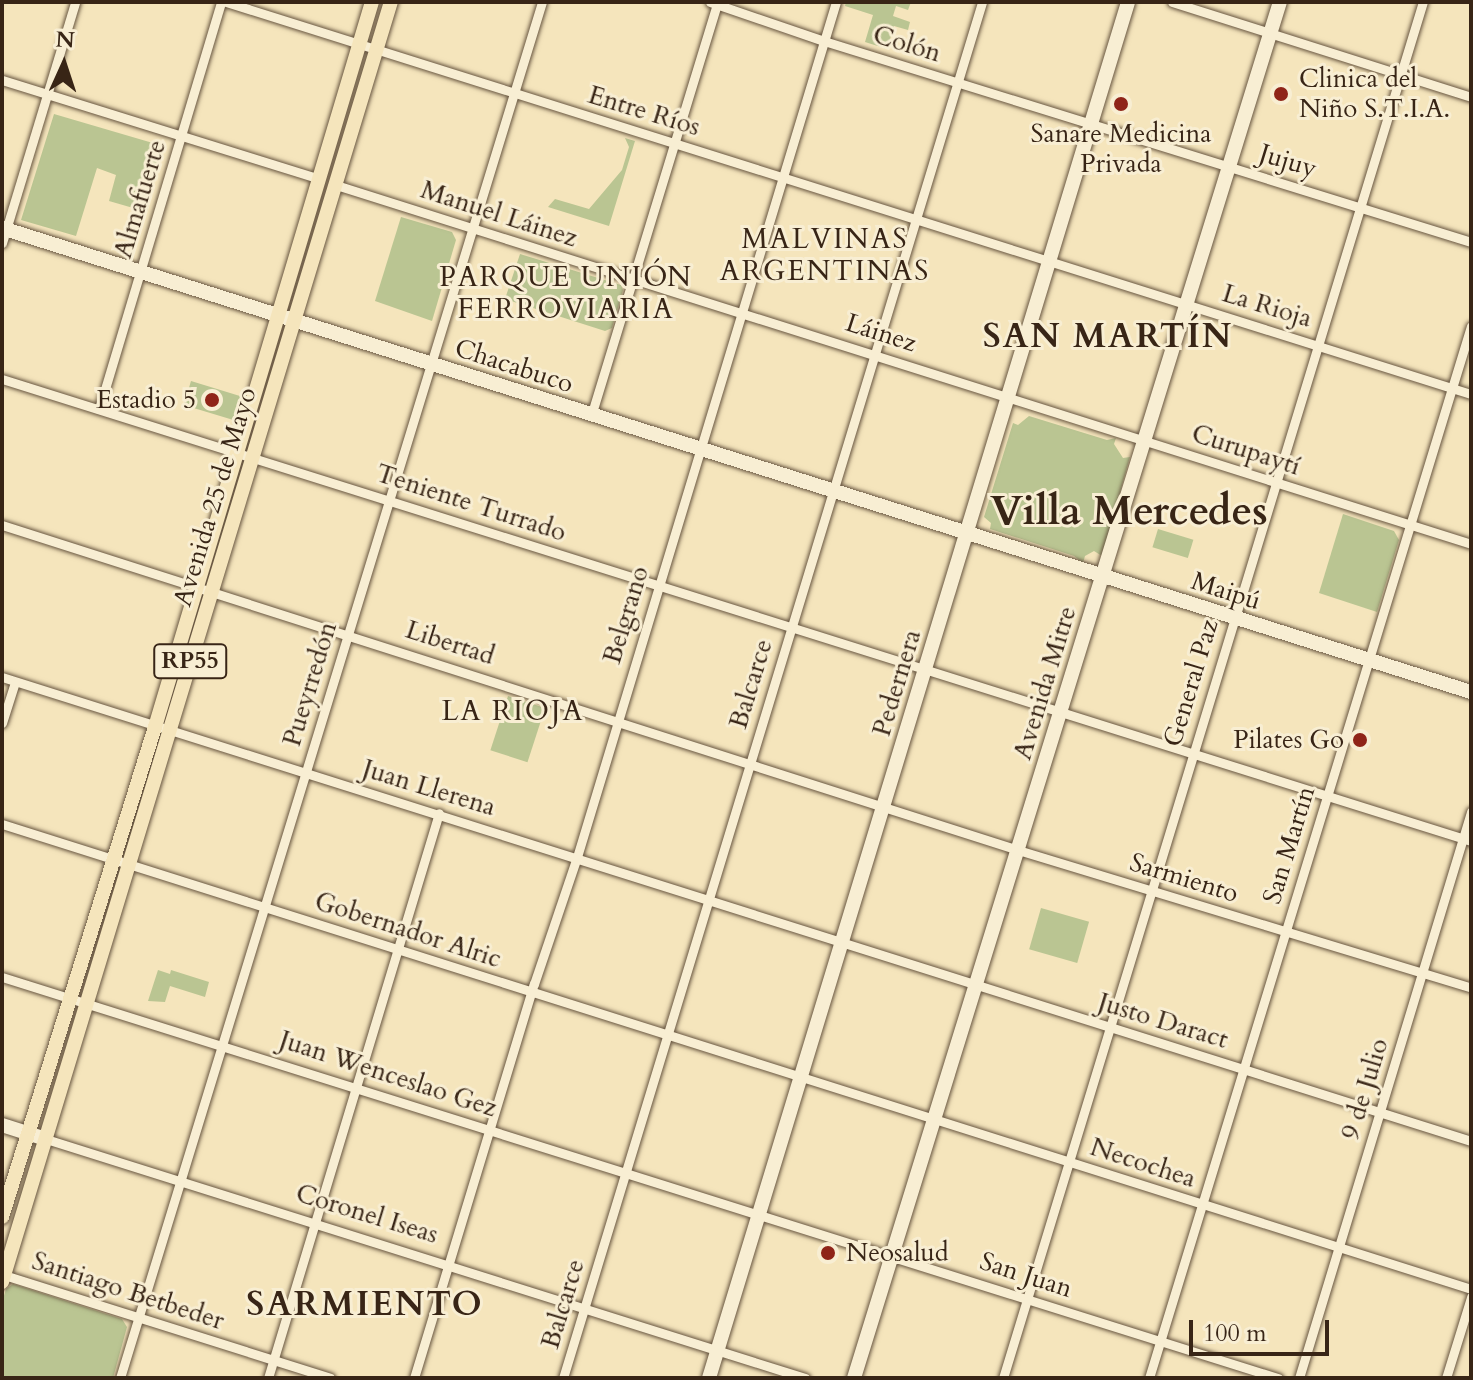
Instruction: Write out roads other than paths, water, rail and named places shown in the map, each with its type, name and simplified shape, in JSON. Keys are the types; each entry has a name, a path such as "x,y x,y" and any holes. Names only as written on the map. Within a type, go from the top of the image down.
{"main road":[{"name":"Avenida 25 de Mayo","path":"3,1277 128,865 195,584 372,2"},
{"name":"Avenida 25 de Mayo","path":"2,1217 113,859 211,590 391,2"}],"street":[{"path":"3,234 75,2"},
{"name":"Entre Ríos","path":"224,2 1049,262"},
{"name":"Almafuerte","path":"99,409 224,2"},
{"name":"Pueyrredón","path":"120,1378 542,2"},
{"name":"Belgrano","path":"414,1378 577,857 697,449 836,2"},
{"name":"Balcarce","path":"563,1378 982,2"},
{"name":"Pedernera","path":"709,1378 1128,2"},
{"path":"1172,2 1471,97"},
{"name":"Avenida Mitre","path":"854,1378 1280,2"},
{"name":"General Paz","path":"1003,1378 1423,2"},
{"path":"591,416 714,3"},
{"name":"Colón","path":"714,3 824,41 1091,124"},
{"path":"2,80 336,185"},
{"name":"Jujuy","path":"1091,124 1471,242"},
{"name":"Manuel Láinez","path":"336,185 740,314"},
{"name":"Chacabuco","path":"3,234 277,314 966,535"},
{"name":"La Rioja","path":"1049,262 1471,394"},
{"name":"Láinez","path":"740,314 1008,399"},
{"name":"San Martín","path":"1149,1378 1471,326"},
{"name":"Teniente Turrado","path":"2,379 1467,840"},
{"name":"Curupaytí","path":"1008,399 1471,544"},
{"name":"Libertad","path":"2,525 884,805"},
{"name":"Maipú","path":"966,535 1471,692"},
{"name":"Juan Llerena","path":"2,677 843,942"},
{"path":"2,723 15,682"},
{"name":"Sarmiento","path":"884,805 1018,850 1471,988"},
{"name":"9 de Julio","path":"1299,1378 1467,840 1471,812"},
{"path":"268,1378 439,813"},
{"name":"Gobernador Alric","path":"2,824 801,1078"},
{"name":"Justo Daract","path":"843,942 1471,1141"},
{"name":"Juan Wenceslao Gez","path":"2,977 760,1214"},
{"name":"Necochea","path":"801,1078 1471,1289"},
{"name":"Coronel Iseas","path":"2,1125 805,1378"},
{"name":"San Juan","path":"760,1214 1278,1378"},
{"name":"Santiago Betbeder","path":"3,1277 330,1378"},
{"path":"1446,1378 1471,1297"}],"place":[{"name":"Clinica del Niño S.T.I.A.","path":"1281,94"},
{"name":"Sanare Medicina Privada","path":"1121,104"},
{"name":"Estadio 5","path":"212,400"},
{"name":"Pilates Go","path":"1360,740"},
{"name":"Neosalud","path":"828,1253"}],"district":[{"name":"MALVINAS ARGENTINAS","path":"825,255"},
{"name":"PARQUE UNIÓN FERROVIARIA","path":"566,293"},
{"name":"SAN MARTÍN","path":"1108,337"},
{"name":"Villa Mercedes","path":"1129,511"},
{"name":"LA RIOJA","path":"513,711"},
{"name":"SARMIENTO","path":"365,1305"}]}
